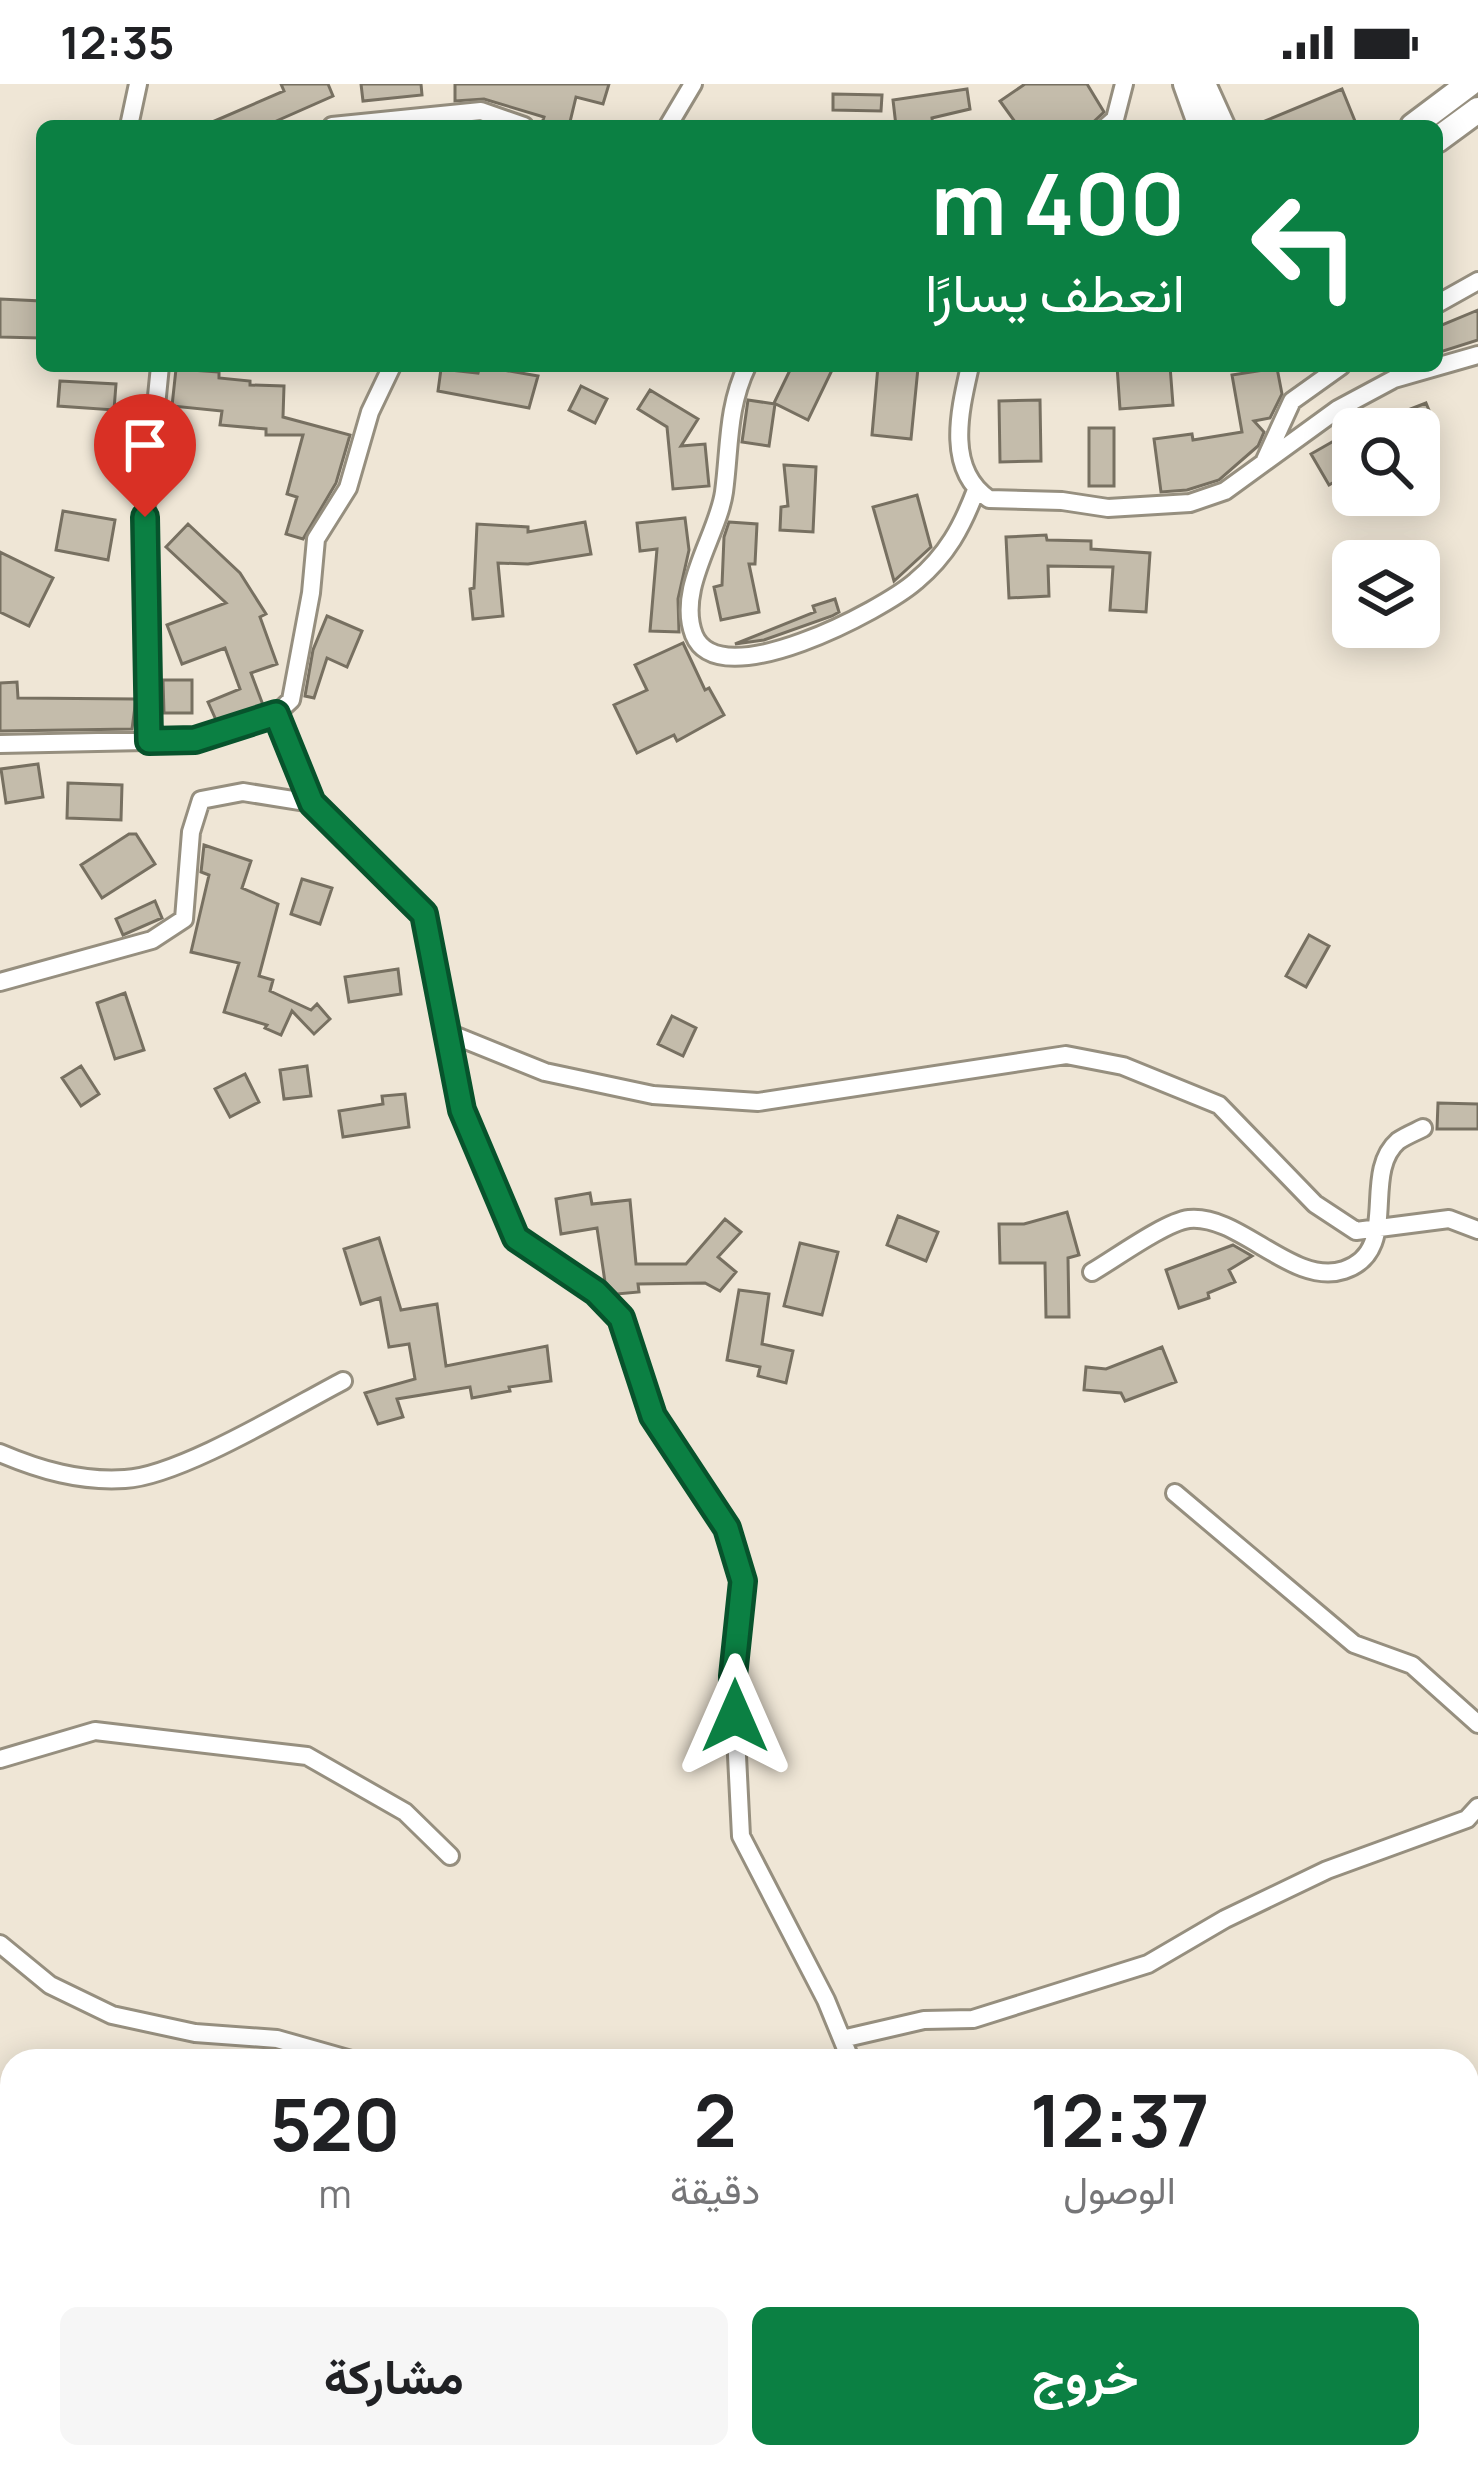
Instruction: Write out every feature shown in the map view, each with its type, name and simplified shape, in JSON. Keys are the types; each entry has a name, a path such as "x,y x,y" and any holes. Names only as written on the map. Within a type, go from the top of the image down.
{"main road":[{"path":"1186,84 1199,120"},
{"path":"1203,84 1219,120"},
{"path":"1421,120 1469,84"},
{"path":"1443,136 1478,110"}],"street":[{"path":"130,120 139,84"},
{"path":"672,120 693,84"},
{"path":"1111,120 1123,98 1124,84"},
{"path":"385,120 481,111 507,120"},
{"path":"1443,301 1478,281"},
{"path":"1443,365 1478,355"},
{"path":"149,741 145,517 159,372"},
{"path":"0,744 195,740 276,714 291,700 316,539 348,488 370,412 389,372"},
{"path":"743,372 733,395 724,496 691,593 694,635 712,656 750,656 822,635 914,584 958,537 976,490"},
{"path":"969,372 958,436 965,470 976,490 989,499 1108,508 1190,503 1225,490 1337,409 1394,379 1418,372"},
{"path":"1262,466 1292,400 1332,372"},
{"path":"276,714 312,803 424,914 462,1110 516,1238 596,1292 621,1318 653,1416 727,1528 743,1581 733,1676 741,1836 846,2049"},
{"path":"0,982 152,940 184,919 191,832 201,800 243,792 312,803"},
{"path":"446,1032 545,1072 652,1095 758,1102 1066,1055 1123,1066 1219,1105 1315,1204 1356,1231 1449,1220 1478,1230"},
{"path":"1092,1272 1184,1219 1208,1220 1309,1270 1344,1270 1370,1252 1382,1170 1396,1143 1423,1128"},
{"path":"0,1453 41,1470 128,1479 175,1466 343,1381"},
{"path":"1174,1493 1354,1644 1412,1665 1478,1724"},
{"path":"0,1759 95,1731 307,1756 405,1812 450,1856"},
{"path":"842,2039 924,2020 973,2019 1148,1964 1266,1899 1327,1870 1467,1819 1478,1807"},
{"path":"0,1944 50,1985 112,2015 195,2033 277,2039 312,2049"}],"building":[{"path":"281,84 328,84 333,96 279,120 217,120 284,91"},
{"path":"361,84 421,84 422,95 363,101"},
{"path":"455,84 609,84 603,104 576,97 570,120 543,120 484,99 455,101"},
{"path":"1025,84 1087,84 1104,112 1095,120 1014,120 1000,101"},
{"path":"967,89 970,109 932,120 895,120 893,100"},
{"path":"1342,89 1355,120 1267,120"},
{"path":"833,94 882,95 881,111 833,110"},
{"path":"0,299 36,301 36,338 0,337"},
{"path":"1478,310 1478,340 1443,351 1443,325"},
{"path":"176,372 219,372 219,378 250,381 250,385 284,386 283,417 350,435 336,483 303,539 286,534 297,497 287,494 303,435 266,435 266,429 220,425 222,411 172,406"},
{"path":"441,372 538,376 529,408 438,391"},
{"path":"789,372 831,372 808,420 774,403"},
{"path":"877,372 918,372 911,439 872,435"},
{"path":"1117,372 1170,372 1173,405 1120,409"},
{"path":"1278,372 1282,394 1270,418 1254,421 1264,432 1258,446 1219,480 1161,492 1154,439 1192,434 1193,440 1242,432 1232,375"},
{"path":"60,381 116,384 114,410 58,406"},
{"path":"581,386 607,399 595,423 569,410"},
{"path":"650,390 698,419 681,446 705,444 709,486 673,489 667,427 638,409"},
{"path":"748,400 775,404 769,446 742,442"},
{"path":"1040,400 1041,461 1000,462 999,401"},
{"path":"1089,428 1114,428 1114,486 1089,486"},
{"path":"1332,442 1332,483 1329,485 1311,454"},
{"path":"784,465 816,467 813,532 780,530 781,507 788,506"},
{"path":"917,495 931,547 894,581 873,507"},
{"path":"63,511 115,520 108,560 56,550"},
{"path":"685,518 689,550 678,599 679,632 650,631 657,549 640,551 637,523"},
{"path":"585,522 591,554 528,564 498,563 503,616 473,619 470,589 474,588 477,524 528,527 528,532"},
{"path":"729,522 757,524 755,564 749,564 759,612 721,620 714,587 722,585"},
{"path":"188,524 240,573 266,614 260,617 277,664 251,673 263,705 216,720 208,702 240,689 225,648 182,664 167,625 226,603 166,547"},
{"path":"1046,535 1047,540 1091,541 1091,549 1150,553 1146,612 1110,610 1113,567 1048,566 1049,596 1009,598 1006,537"},
{"path":"0,552 53,578 29,626 0,612"},
{"path":"835,599 839,612 832,616 764,640 735,644 815,612 813,606"},
{"path":"327,616 362,631 347,667 327,658 314,698 305,696 313,650"},
{"path":"683,643 705,690 709,688 724,715 677,741 674,735 637,753 614,705 647,690 635,665"},
{"path":"163,680 192,680 192,713 164,713"},
{"path":"17,682 18,698 136,699 132,729 0,731 0,683"},
{"path":"38,764 43,797 6,803 1,769"},
{"path":"68,783 122,785 121,820 67,818"},
{"path":"136,834 155,864 102,898 81,865"},
{"path":"204,845 251,861 242,888 278,904 259,976 273,980 270,991 311,1010 317,1004 330,1019 314,1034 292,1011 281,1035 265,1028 267,1025 224,1012 239,963 191,952 209,875 201,872"},
{"path":"302,879 332,888 320,924 291,914"},
{"path":"155,901 162,918 123,935 116,919"},
{"path":"1309,935 1329,946 1306,987 1286,976"},
{"path":"398,969 401,994 349,1002 345,977"},
{"path":"125,993 144,1050 115,1059 97,1003"},
{"path":"672,1016 696,1028 683,1056 658,1044"},
{"path":"81,1066 99,1094 81,1106 62,1078"},
{"path":"307,1066 311,1096 284,1099 280,1070"},
{"path":"245,1074 259,1102 230,1117 215,1089"},
{"path":"405,1094 409,1127 343,1137 339,1111 383,1104 382,1096"},
{"path":"1438,1103 1478,1104 1478,1129 1437,1129"},
{"path":"590,1193 592,1204 630,1200 636,1264 686,1264 725,1219 741,1232 718,1257 736,1272 720,1291 705,1283 638,1284 639,1292 617,1294 605,1282 597,1228 561,1234 556,1199"},
{"path":"1067,1212 1079,1255 1068,1258 1069,1317 1046,1317 1045,1263 1000,1263 999,1224 1024,1224"},
{"path":"898,1216 938,1232 926,1261 887,1245"},
{"path":"379,1238 401,1310 437,1304 446,1366 547,1346 551,1381 472,1398 470,1387 397,1399 403,1417 378,1424 365,1393 415,1379 409,1344 389,1347 380,1298 361,1304 344,1249"},
{"path":"800,1243 838,1252 822,1315 784,1306"},
{"path":"1233,1245 1252,1256 1229,1270 1235,1282 1179,1308 1166,1270"},
{"path":"739,1290 769,1294 762,1344 793,1351 786,1383 758,1376 760,1367 727,1360"},
{"path":"1162,1347 1176,1382 1125,1401 1121,1393 1084,1390 1086,1367 1106,1369"}],"route":[{"path":"145,517 149,741 195,740 276,714 312,803 424,914 462,1110 516,1238 596,1292 621,1318 653,1416 727,1528 743,1581 733,1676 735,1716"}]}
